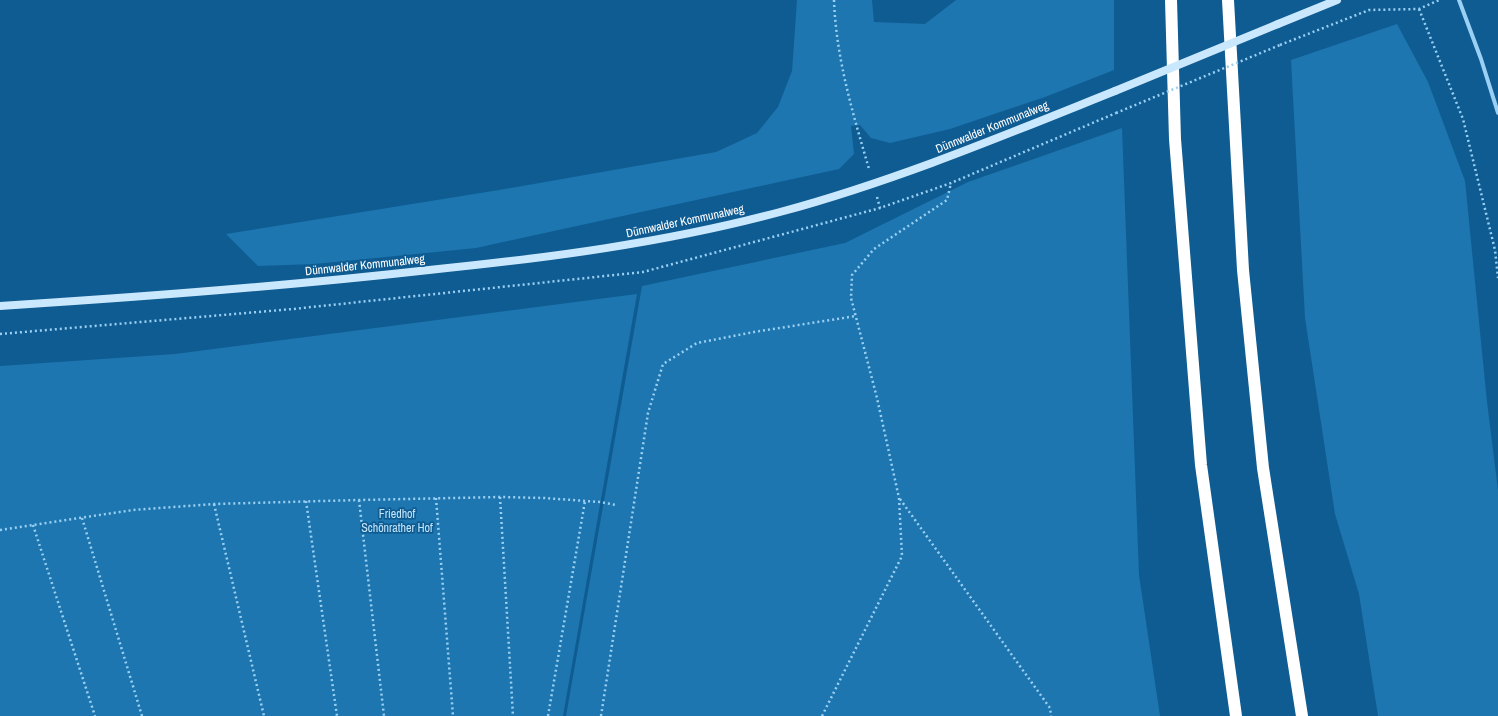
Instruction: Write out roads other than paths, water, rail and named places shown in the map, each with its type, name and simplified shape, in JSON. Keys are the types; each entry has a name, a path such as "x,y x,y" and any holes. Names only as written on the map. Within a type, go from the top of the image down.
{"highway":[{"path":"1171,0 1175,139 1201,466 1236,716"},
{"path":"1228,0 1243,270 1267,491 1302,716"}],"main road":[{"name":"Dünnwalder Kommunalweg","path":"0,306 212,291 355,278 512,261 655,241 729,225 781,212 874,183 962,152 1337,0"}],"street":[{"path":"1459,0 1498,113"}],"park label":[{"name":"Friedhof Schönrather Hof","path":"397,521"}]}
